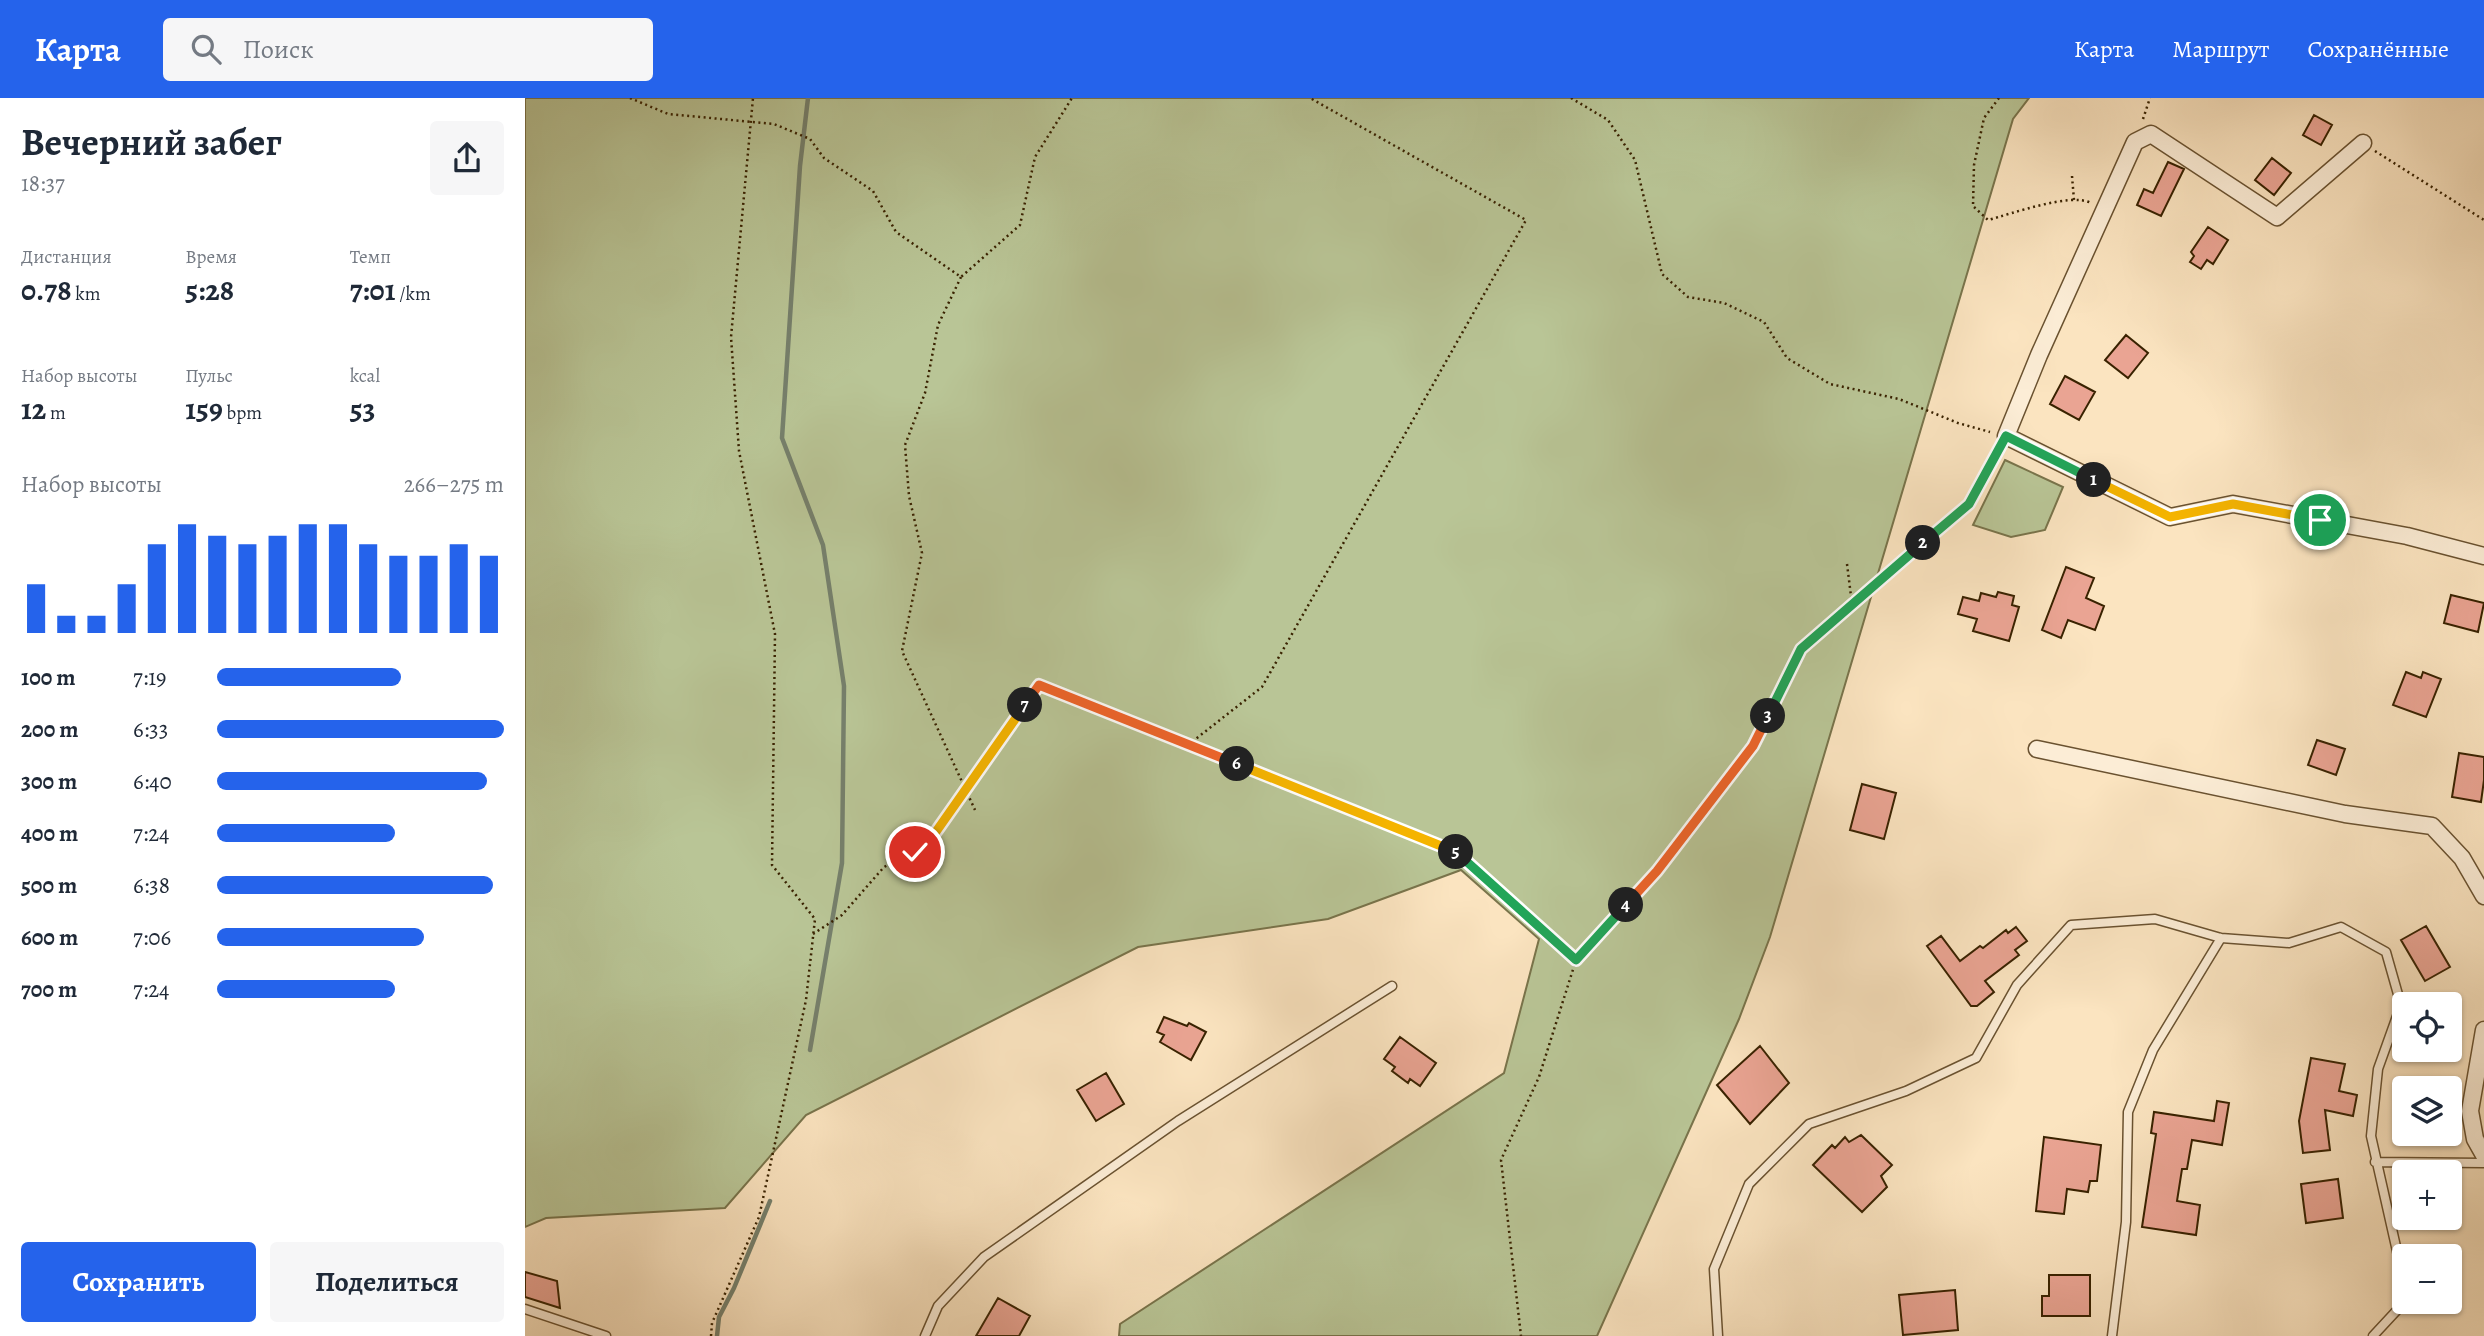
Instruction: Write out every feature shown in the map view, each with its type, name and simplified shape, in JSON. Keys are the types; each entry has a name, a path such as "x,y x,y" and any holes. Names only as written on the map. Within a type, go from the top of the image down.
{"street":[{"path":"2363,143 2277,217 2151,134 2135,142 2006,436 2170,517 2233,504 2407,536 2484,556"},
{"path":"2037,749 2346,814 2432,826 2462,858 2484,896"},
{"path":"2484,1030 2470,1111 2475,1139 2484,1156"}],"lane":[{"path":"1717,1336 1714,1269 1749,1184 1809,1124 1906,1091 1976,1058 2017,985 2071,925 2155,919 2221,938 2289,943 2341,927 2386,952 2401,1005 2378,1069 2371,1136 2399,1260 2399,1308 2373,1336"},
{"path":"2112,1336 2126,1222 2128,1112 2153,1050 2221,938"},
{"path":"925,1336 939,1306 984,1257 1178,1121 1392,986"},
{"path":"2375,1163 2484,1163"},
{"path":"525,1309 606,1336"}],"path":[{"path":"630,98 668,114 774,124 810,139 824,158 873,191 896,232 961,277"},
{"path":"711,1336 712,1323 759,1217 806,1000 815,919 772,865 775,634 739,451 731,337 753,98"},
{"path":"975,810 902,651 922,553 909,496 905,446 925,393 938,325 961,277 1020,225 1035,158 1072,98"},
{"path":"1188,745 1262,687 1526,220 1310,98"},
{"path":"1521,1336 1501,1160 1539,1077 1576,960 1657,871 1753,746 1801,649 1969,504 2006,436 1958,423 1899,399 1830,384 1787,358 1764,322 1724,303 1688,297 1662,274 1635,160 1608,120 1571,98"},
{"path":"1999,98 1984,118 1974,165 1973,206 1988,220 2074,200 2085,200 2103,210"},
{"path":"2363,143 2484,220"},
{"path":"2072,176 2074,200"},
{"path":"1847,564 1852,604"},
{"path":"813,934 842,915 884,867 915,852 933,836 1039,685 1461,854 1576,960"}],"green space":[{"path":"525,98 2029,98 2013,119 1770,937 1739,1019 1597,1336 1119,1336 1120,1324 1504,1073 1539,939 1461,870 1328,919 1138,947 806,1115 725,1208 546,1218 525,1227"},
{"path":"2005,460 2063,487 2045,530 2011,537 1973,525"}],"building":[{"path":"2314,115 2332,125 2321,145 2303,135"},
{"path":"2272,158 2291,173 2274,195 2255,180"},
{"path":"2168,162 2184,169 2161,216 2137,205 2144,189 2153,193"},
{"path":"2208,227 2228,240 2213,264 2207,260 2201,269 2190,262 2194,256 2191,252"},
{"path":"2126,335 2148,353 2128,378 2105,360"},
{"path":"2065,376 2095,392 2079,420 2050,404"},
{"path":"2066,567 2094,578 2086,598 2104,606 2095,630 2068,620 2061,638 2042,630"},
{"path":"1998,592 2014,596 2012,605 2019,607 2009,641 1973,631 1977,619 1958,614 1963,597 1979,601 1981,593 1996,597"},
{"path":"2451,595 2484,603 2478,632 2444,623"},
{"path":"2406,672 2421,678 2423,672 2441,679 2426,717 2393,705"},
{"path":"2317,740 2345,749 2336,775 2308,765"},
{"path":"2459,753 2484,757 2481,802 2452,797"},
{"path":"1862,784 1896,793 1884,839 1850,830"},
{"path":"2426,926 2450,967 2425,981 2401,940"},
{"path":"2016,927 2027,941 2015,950 2019,955 1985,981 1994,992 1977,1006 1971,1006 1927,946 1941,936 1960,961 2006,930 2008,933"},
{"path":"1164,1017 1187,1026 1189,1023 1206,1032 1191,1060 1160,1042 1164,1035 1157,1032"},
{"path":"1400,1037 1436,1063 1420,1086 1410,1079 1408,1083 1392,1071 1395,1067 1384,1059"},
{"path":"1760,1046 1789,1083 1750,1124 1717,1085"},
{"path":"2311,1058 2345,1064 2339,1091 2357,1095 2353,1116 2325,1110 2330,1150 2303,1153 2299,1121"},
{"path":"1106,1073 1124,1104 1096,1121 1077,1090"},
{"path":"2217,1101 2229,1103 2222,1145 2192,1140 2187,1169 2182,1169 2177,1201 2200,1205 2196,1235 2142,1227 2156,1134 2151,1133 2154,1112 2214,1121"},
{"path":"1861,1135 1892,1165 1881,1176 1887,1187 1862,1212 1813,1165 1832,1145 1835,1148 1845,1137 1849,1142"},
{"path":"2044,1137 2101,1145 2097,1181 2090,1181 2088,1192 2067,1189 2064,1214 2036,1211"},
{"path":"2338,1179 2343,1218 2306,1223 2301,1184"},
{"path":"525,1272 557,1281 560,1308 525,1297"},
{"path":"2049,1275 2090,1275 2090,1316 2042,1316 2042,1296 2049,1296"},
{"path":"1955,1290 1958,1330 1903,1335 1899,1295"},
{"path":"998,1298 1030,1316 1019,1336 976,1336"}],"waterway":[{"path":"808,98 800,166 782,438 823,545 844,686 842,863 810,1050"},
{"path":"717,1336 719,1317 770,1201"}],"route":[{"path":"915,852 933,836 1039,685 1461,854 1576,960 1657,871 1753,746 1801,649 1969,504 2006,436 2170,517 2233,504 2320,520"}]}
